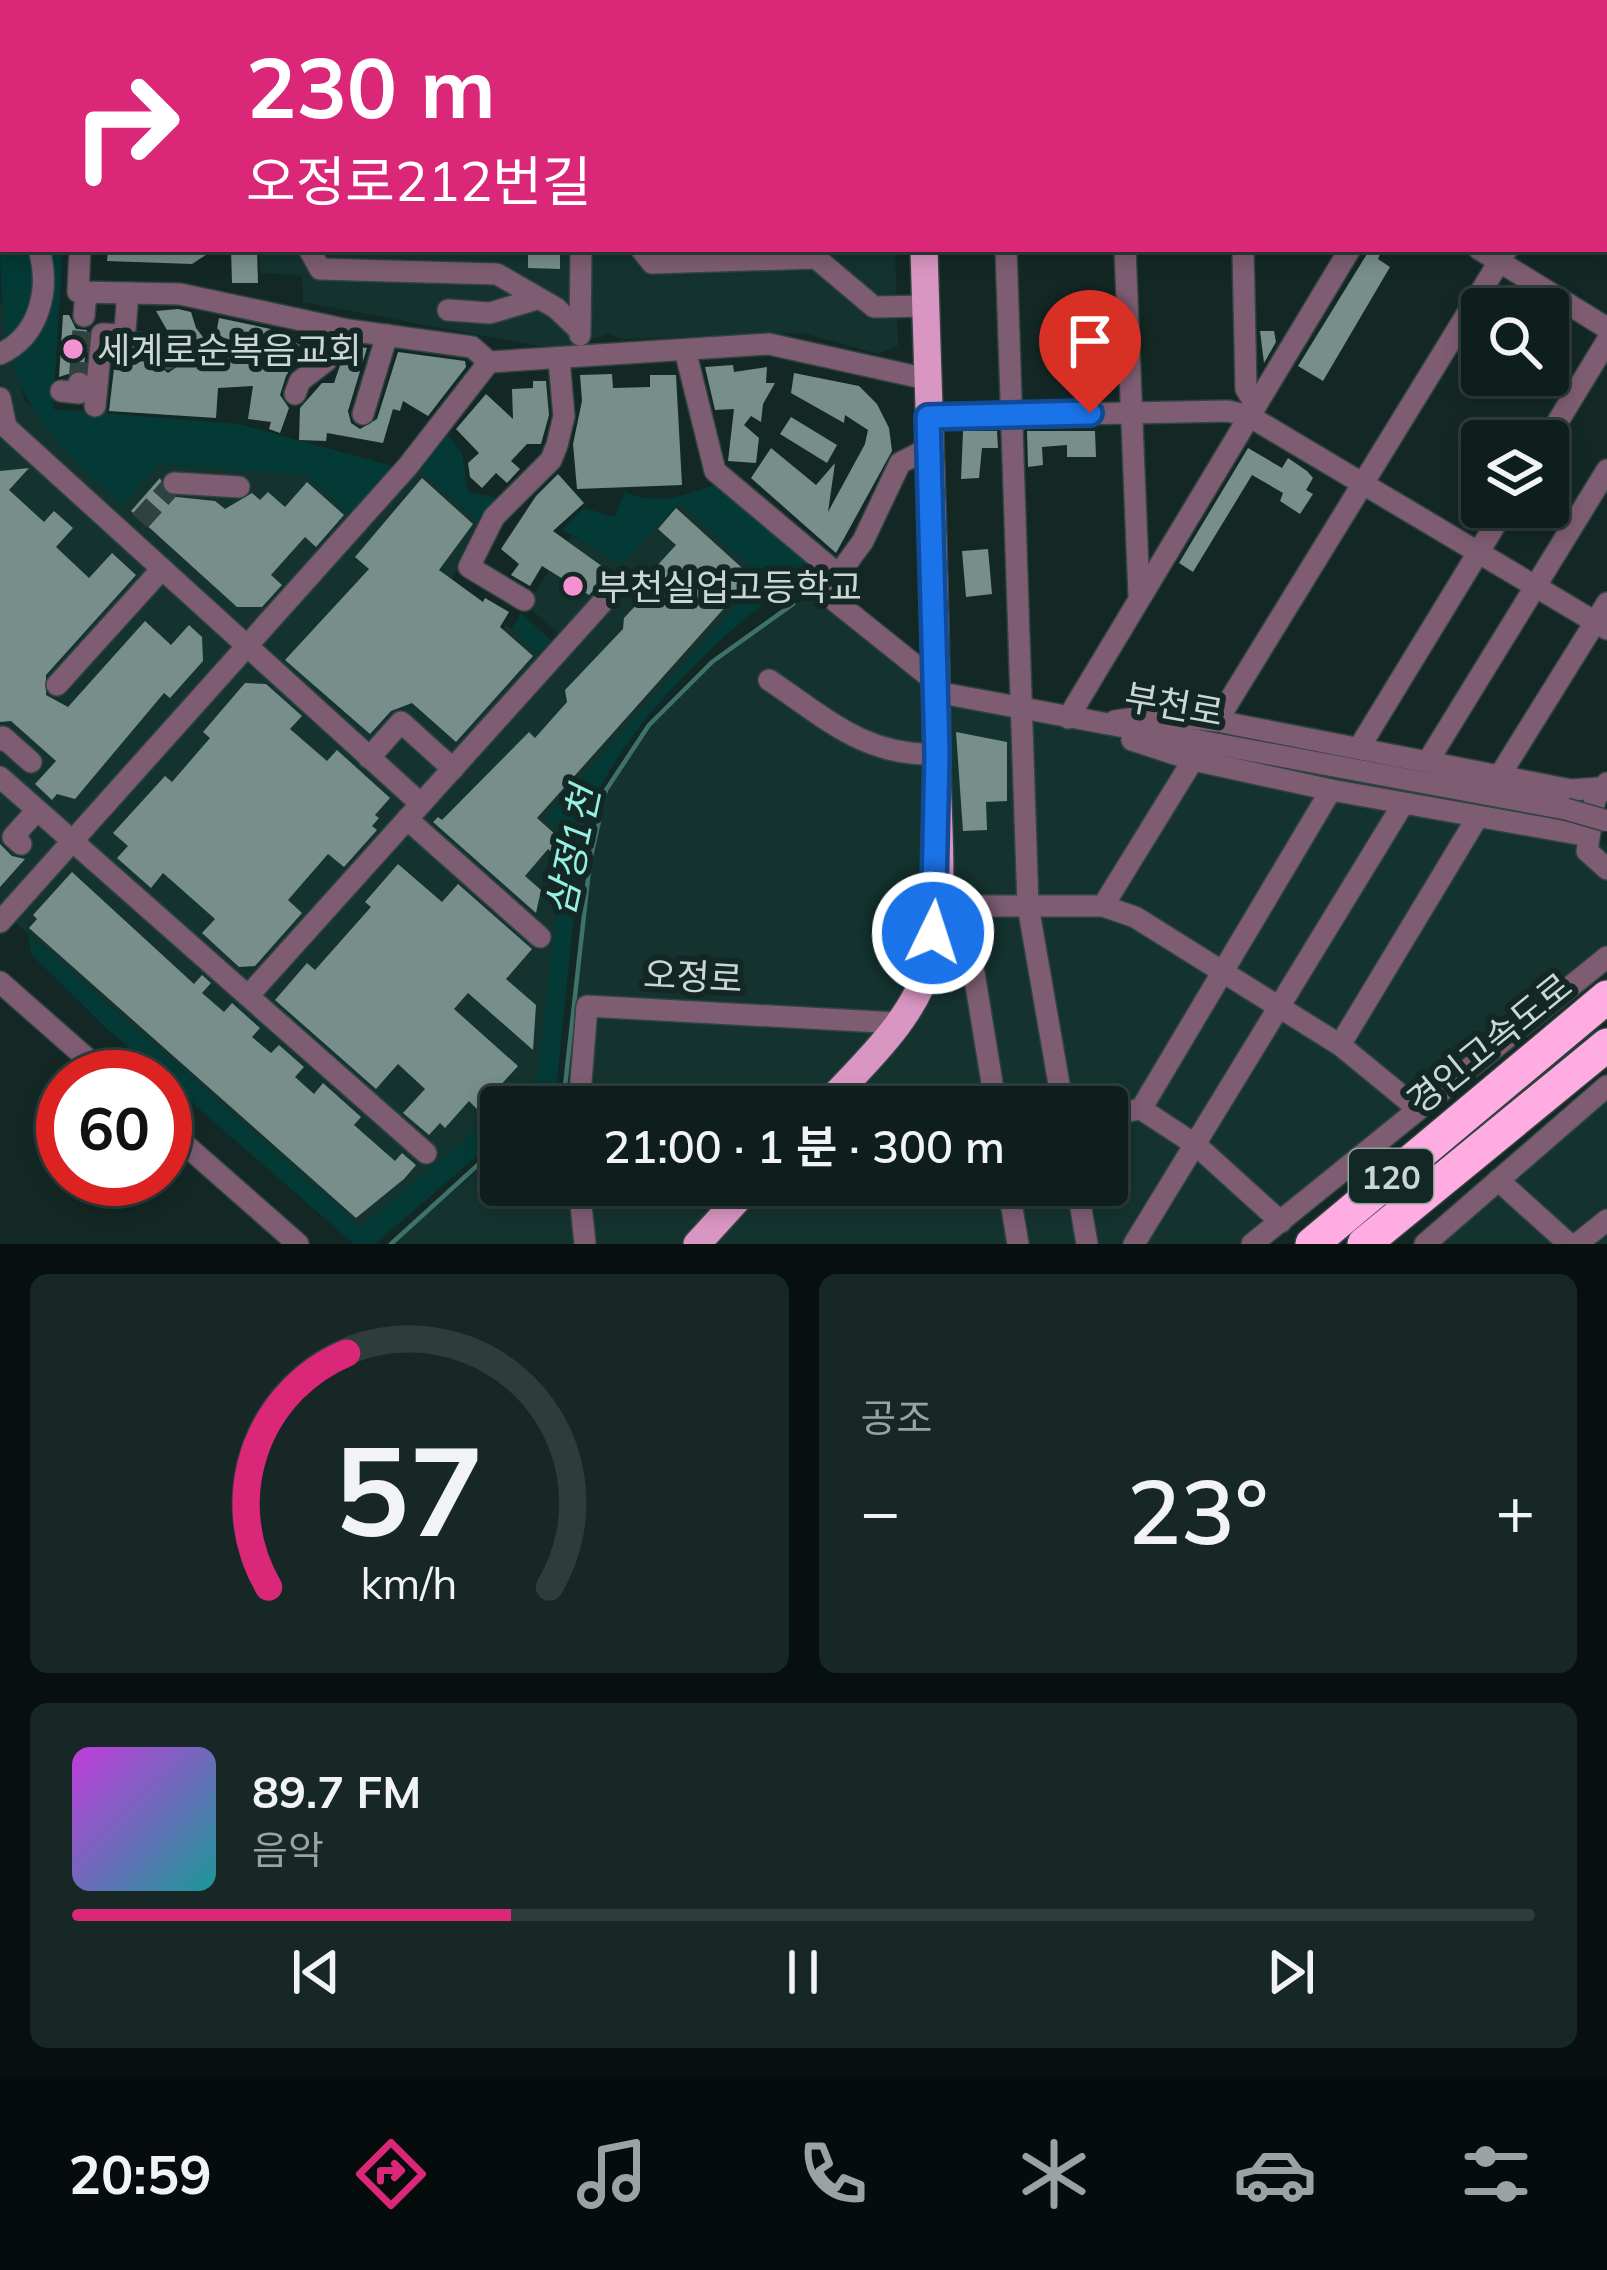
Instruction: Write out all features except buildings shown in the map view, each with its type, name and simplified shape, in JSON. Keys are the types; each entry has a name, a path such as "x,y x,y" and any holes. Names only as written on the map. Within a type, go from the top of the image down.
{"highway":[{"name":"경인고속도로","path":"1312,1244 1607,997"},
{"name":"120","path":"1364,1244 1607,1045"},
{"path":"1284,1233 1469,1108"},
{"path":"1388,1244 1498,1133"}],"main road":[{"path":"842,1086 898,1023 930,961 938,893 924,252"},
{"path":"697,1244 732,1206"}],"street":[{"path":"0,354 41,307 47,280 40,252"},
{"path":"80,252 78,292 180,294 338,328 472,346 489,362 769,344 927,380"},
{"path":"311,252 320,269 497,274 577,328"},
{"path":"580,252 577,328 587,359"},
{"path":"644,252 652,262 816,258 874,307 925,306"},
{"path":"1006,252 1028,906 1059,1086"},
{"path":"1125,252 1139,595"},
{"path":"1243,252 1246,389 1253,410"},
{"path":"1068,718 1348,252"},
{"path":"1217,722 1495,253 1607,328"},
{"path":"84,316 86,292"},
{"path":"128,293 124,342 169,345 168,358"},
{"path":"448,310 490,313 537,299"},
{"path":"295,394 300,381 326,361 338,328"},
{"path":"95,406 102,334 125,335"},
{"path":"363,414 387,335"},
{"path":"1559,420 1607,341"},
{"path":"685,350 716,471 840,576"},
{"path":"524,600 469,567 494,517 551,460 564,416 559,360"},
{"path":"0,922 408,466 489,362"},
{"path":"0,398 3,430 133,529 161,570 369,758 414,812 539,937"},
{"path":"928,417 1253,410 1363,482 1537,584 1604,617 1500,775"},
{"path":"929,448 900,463 840,576 825,593 936,687"},
{"path":"1428,761 1607,470"},
{"path":"174,483 239,488"},
{"path":"1359,748 1494,528"},
{"path":"57,686 161,570"},
{"path":"248,996 618,585"},
{"path":"769,680 873,749 897,756 937,754"},
{"name":"부천로","path":"936,687 1096,724 1607,821"},
{"path":"1096,724 1155,715 1217,722 1571,790 1604,786 1588,844"},
{"path":"369,758 400,722 453,769"},
{"path":"1096,724 1192,760 1564,835 1588,844 1607,869"},
{"path":"0,740 3,737 31,762"},
{"name":"부천로","path":"1103,906 1192,760"},
{"path":"0,777 426,1153"},
{"path":"1141,1109 1331,790"},
{"path":"1134,1244 1282,1010 1403,804"},
{"path":"21,844 13,837 37,810"},
{"path":"1340,1045 1477,818"},
{"path":"938,893 963,906 1103,906 1135,917 1340,1045 1418,1109"},
{"path":"963,906 993,1086"},
{"path":"1252,1244 1284,1233 1418,1109 1607,957"},
{"path":"0,982 77,1050"},
{"name":"오정로","path":"580,1086 586,1006 898,1023"},
{"path":"1425,1244 1607,1086"},
{"path":"1128,1111 1141,1109 1196,1145 1284,1233"},
{"path":"192,1151 298,1244"},
{"path":"1498,1180 1573,1244 1607,1220"},
{"path":"581,1206 585,1244"},
{"path":"1012,1206 1018,1244"},
{"path":"1081,1206 1087,1244"}],"shaded area":[{"path":"1,252 63,252 53,409 239,424 392,466 349,514 306,475 158,464 122,505 84,470 33,409 9,347"},
{"path":"259,252 895,252 898,346 877,354 804,333 623,339 608,334 560,350 303,302 302,276 260,273"},
{"path":"0,298 24,399 122,504 158,464 306,475 364,527 417,467 479,522 431,624 483,659 506,624 542,656 561,635 527,606 571,536 622,564 679,503 763,577 547,818 565,835 538,1078 529,1086 480,1086 480,1127 362,1228 192,1078 192,1050 160,1050 0,909"},
{"path":"445,431 462,453 468,492 499,498 479,522 417,467"},
{"path":"716,484 823,571 779,592 717,643 662,700 614,763 583,828 556,1086 528,1086 538,1078 565,835 546,818 762,577 679,503 622,564 562,530 584,508 615,517 625,491 659,499"},
{"path":"825,593 936,692 1096,724 1193,760 1607,845 1607,956 1242,1244 392,1244 480,1168 480,1206 1128,1206 1128,1086 565,1086 590,861 606,790 649,725 712,662 793,604"},
{"path":"521,613 554,643 542,656 512,629"},
{"path":"27,933 160,1050 132,1050 32,955"},
{"path":"192,1078 361,1227 480,1126 480,1153 375,1244 354,1244 192,1103"},
{"path":"1607,1086 1607,1244 1425,1244"}],"waterway":[{"name":"삼정1천","path":"565,1086 590,861 606,790 649,725 712,662 793,604"},
{"name":"삼정1천","path":"391,1244 480,1163"}],"tunnel":[{"path":"79,383 84,316"},
{"path":"140,521 174,483"}],"place":[{"name":"세계로순복음교회","path":"73,349"},
{"name":"부천실업고등학교","path":"573,586"}],"route":[{"path":"933,933 938,893 937,754 928,417 1090,413"}]}
